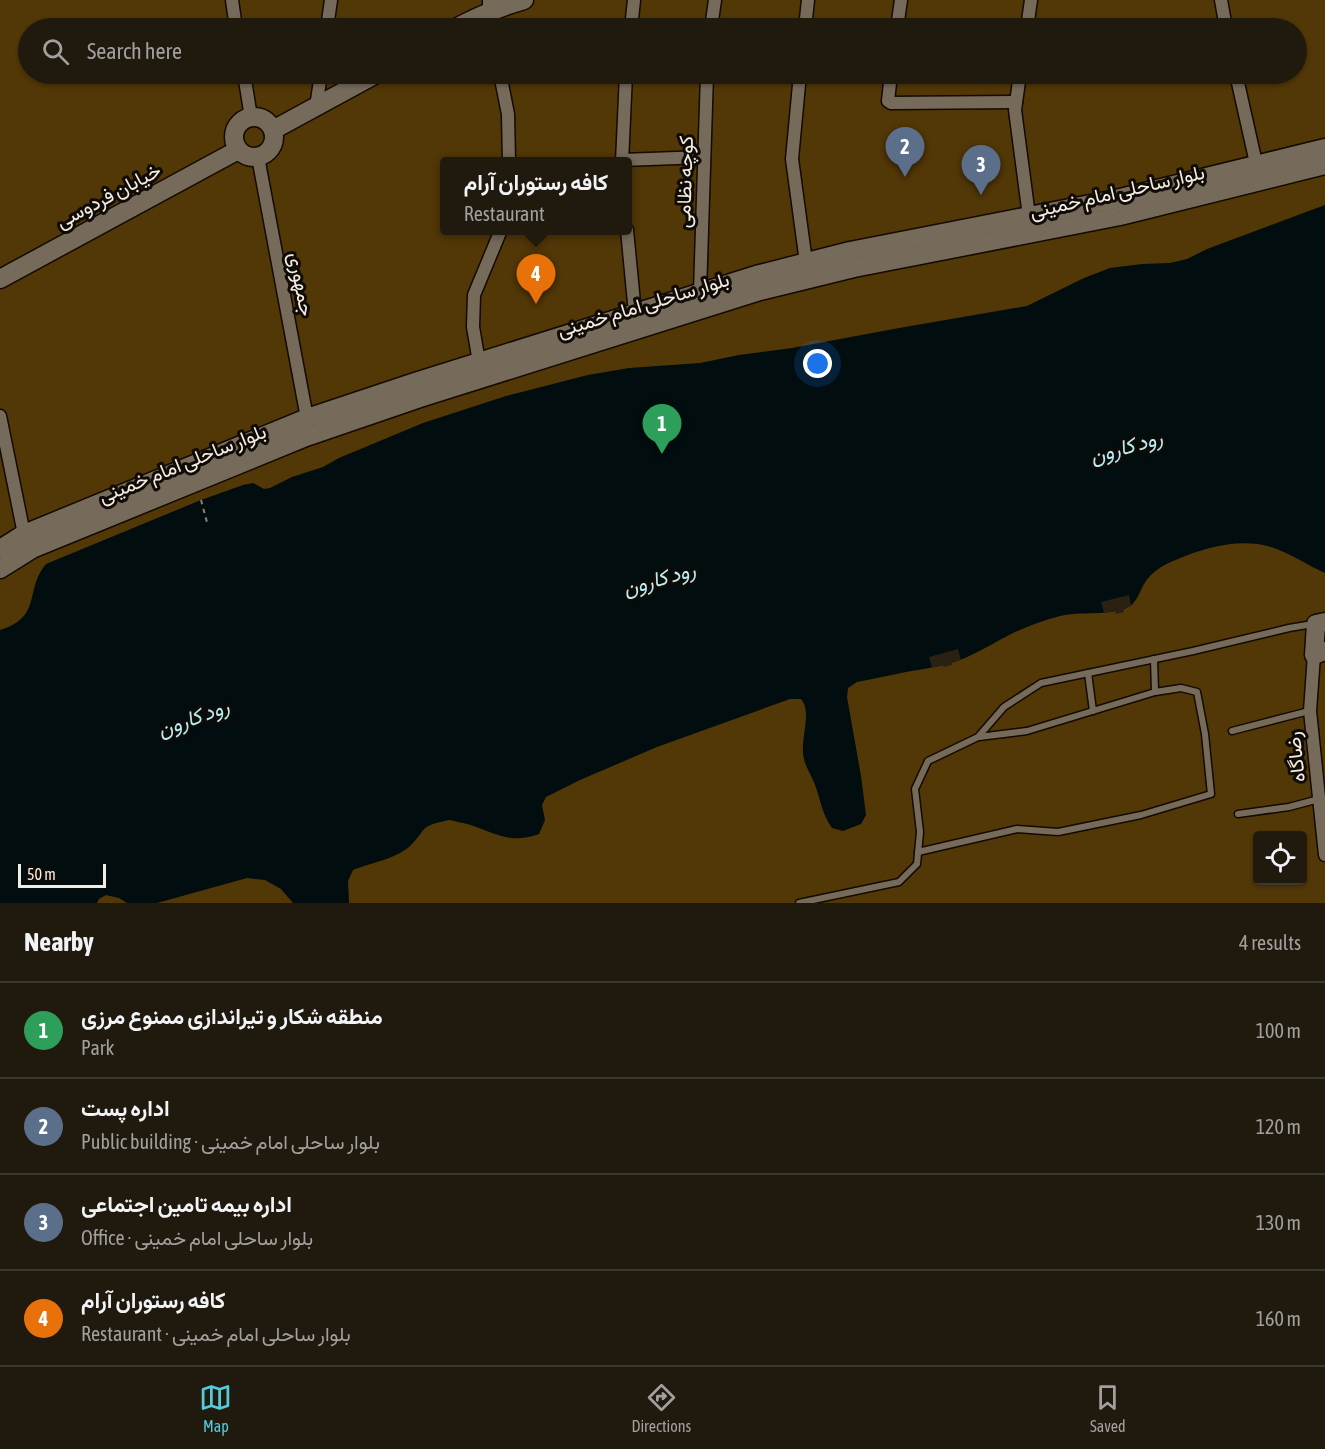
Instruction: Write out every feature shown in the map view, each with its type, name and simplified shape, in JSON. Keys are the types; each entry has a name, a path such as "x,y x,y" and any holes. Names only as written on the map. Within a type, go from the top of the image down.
{"main road":[{"path":"490,13 504,5 524,0"},
{"path":"273,130 358,84"},
{"path":"245,118 264,119 273,130 273,144 270,150 258,157 247,156 235,145 234,133 245,118"},
{"name":"بلوار ساحلی امام خمینی","path":"309,427 420,398 760,291 854,268 1120,216 1258,173 1325,148"},
{"name":"خیابان فردوسی","path":"0,279 238,150"},
{"name":"بلوار ساحلی امام خمینی","path":"0,549 28,541 415,382 756,275 850,251 1029,216 1258,173 1325,165"},
{"name":"بلوار ساحلی امام خمینی","path":"0,569 28,541"},
{"path":"1319,653 1321,623"}],"street":[{"path":"231,0 234,18"},
{"path":"328,18 331,0"},
{"path":"632,18 634,0"},
{"path":"712,18 715,0"},
{"path":"806,18 808,0"},
{"path":"898,18 901,0"},
{"path":"1028,18 1031,0"},
{"path":"1221,0 1224,18"},
{"path":"246,84 251,117"},
{"path":"316,107 319,84"},
{"path":"502,84 508,114 509,157"},
{"path":"622,157 626,84"},
{"name":"کوچه نظامی","path":"700,292 707,84"},
{"path":"799,84 792,159 806,262"},
{"path":"890,84 888,101 891,103 1016,102"},
{"path":"1019,84 1015,110 1029,216"},
{"path":"1238,84 1258,173"},
{"name":"جمهوری","path":"258,157 309,427"},
{"path":"632,160 704,157"},
{"path":"479,362 473,327 474,295 499,235"},
{"path":"627,235 635,313"},
{"path":"0,416 28,541"},
{"name":"رضاگاه","path":"1319,653 1310,711 1319,799 1323,815 1325,855"}],"lane":[{"path":"978,737 1004,707 1041,683 1289,628 1321,623"},
{"path":"1154,659 1155,692"},
{"path":"1088,673 1093,711"},
{"path":"799,903 899,882 917,864 918,852 920,832 915,789 928,761 978,737 1027,730 1155,692 1181,688 1197,692 1205,734 1211,794 1141,815 1058,832 1017,829 918,852"},
{"path":"1232,731 1310,711"},
{"path":"1238,814 1289,807 1319,799"}],"path":[{"path":"201,500 208,526"}],"shaded area":[{"path":"0,0 1325,0 1325,903 0,903"}],"water":[{"name":"رود کارون","path":"1325,205 1325,573 1271,547 1247,543 1224,545 1178,559 1157,570 1147,579 1133,603 1124,609 1060,616 1019,630 954,662 857,682 848,688 847,697 866,815 861,824 843,831 832,828 829,823 804,759 806,712 804,705 801,699 790,699 657,747 546,797 542,805 545,820 539,834 508,838 451,820 429,826 400,853 353,870 348,881 349,903 293,903 281,889 265,880 247,878 157,903 127,903 119,898 106,895 97,903 0,903 0,630 22,618 28,610 39,574 46,564 201,500 253,483 264,489 270,488 423,423 506,396 588,375 629,368 700,363 1027,306 1110,268 1170,263 1187,259 1207,249"}],"pier":[{"path":"1129,595 1131,606 1123,609 1124,612 1104,613 1101,602"},
{"path":"958,649 961,660 951,662 952,665 932,668 929,657"}],"place":[{"name":"اداره پست","path":"905,177"},
{"name":"اداره بیمه تامین اجتماعی","path":"981,195"},
{"name":"کافه رستوران آرام","path":"536,304"},
{"name":"منطقه شکار و تیراندازی ممنوع مرزی","path":"662,454"}]}
